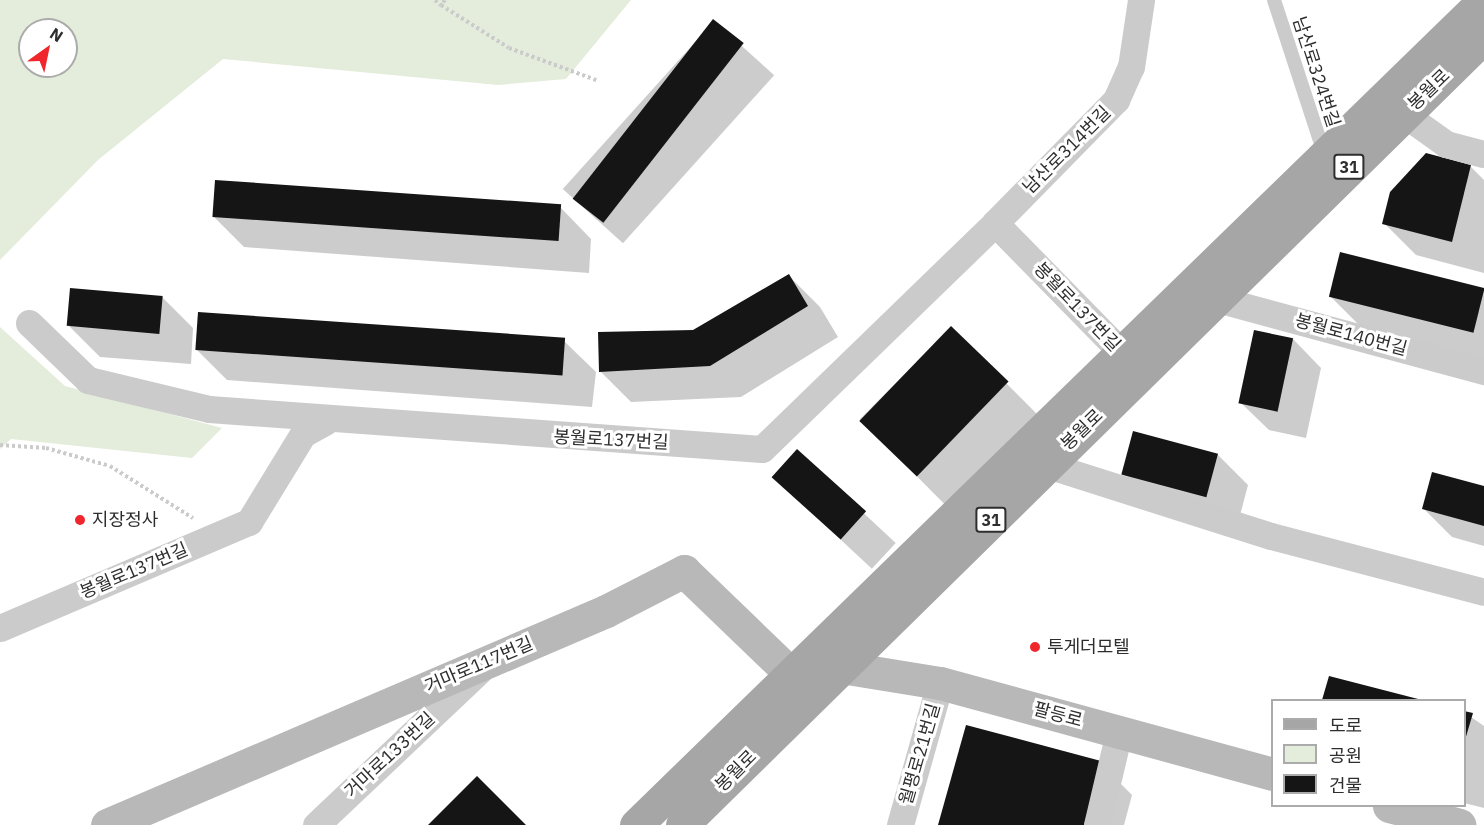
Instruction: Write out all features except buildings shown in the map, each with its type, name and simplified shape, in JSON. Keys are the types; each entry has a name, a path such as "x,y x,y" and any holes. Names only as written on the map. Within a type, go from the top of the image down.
{"main road":[{"path":"636,825 802,684 1132,363 1324,155 1484,0"},
{"name":"봉월로","path":"682,825 802,684 841,668 1047,465 1132,363 1217,299 1484,37"}],"street":[{"name":"남산로314번길","path":"995,223 1116,100 1131,67 1141,0"},
{"path":"1404,114 1446,144 1484,154"},
{"name":"봉월로137번길","path":"0,628 249,522 303,434 326,421 762,449 995,223 1132,363"},
{"name":"봉월로140번길","path":"1217,299 1484,371"},
{"path":"29,323 88,380 209,409 326,421"},
{"path":"1047,465 1270,536 1484,592"},
{"name":"거마로117번길","path":"107,825 489,661 684,571 802,684"},
{"name":"거마로133번길","path":"316,825 489,661"},
{"name":"팔등로","path":"841,668 940,683 1271,774"},
{"name":"월평로21번길","path":"900,825 940,683"},
{"path":"1097,825 1119,732"},
{"path":"1393,807 1460,825"}],"lane":[{"name":"남산로324번길","path":"1274,0 1324,155"}],"path":[{"path":"435,0 509,48 596,80"},
{"path":"441,4 445,0"},
{"path":"0,445 46,448 110,466 191,517 238,527"}],"green space":[{"path":"0,0 631,0 566,79 498,85 223,59 98,160 0,260"},
{"path":"0,327 65,386 222,428 192,458 11,439 0,449"}],"place":[{"name":"지장정사","path":"80,520"},
{"name":"투게더모텔","path":"1035,647"}]}
